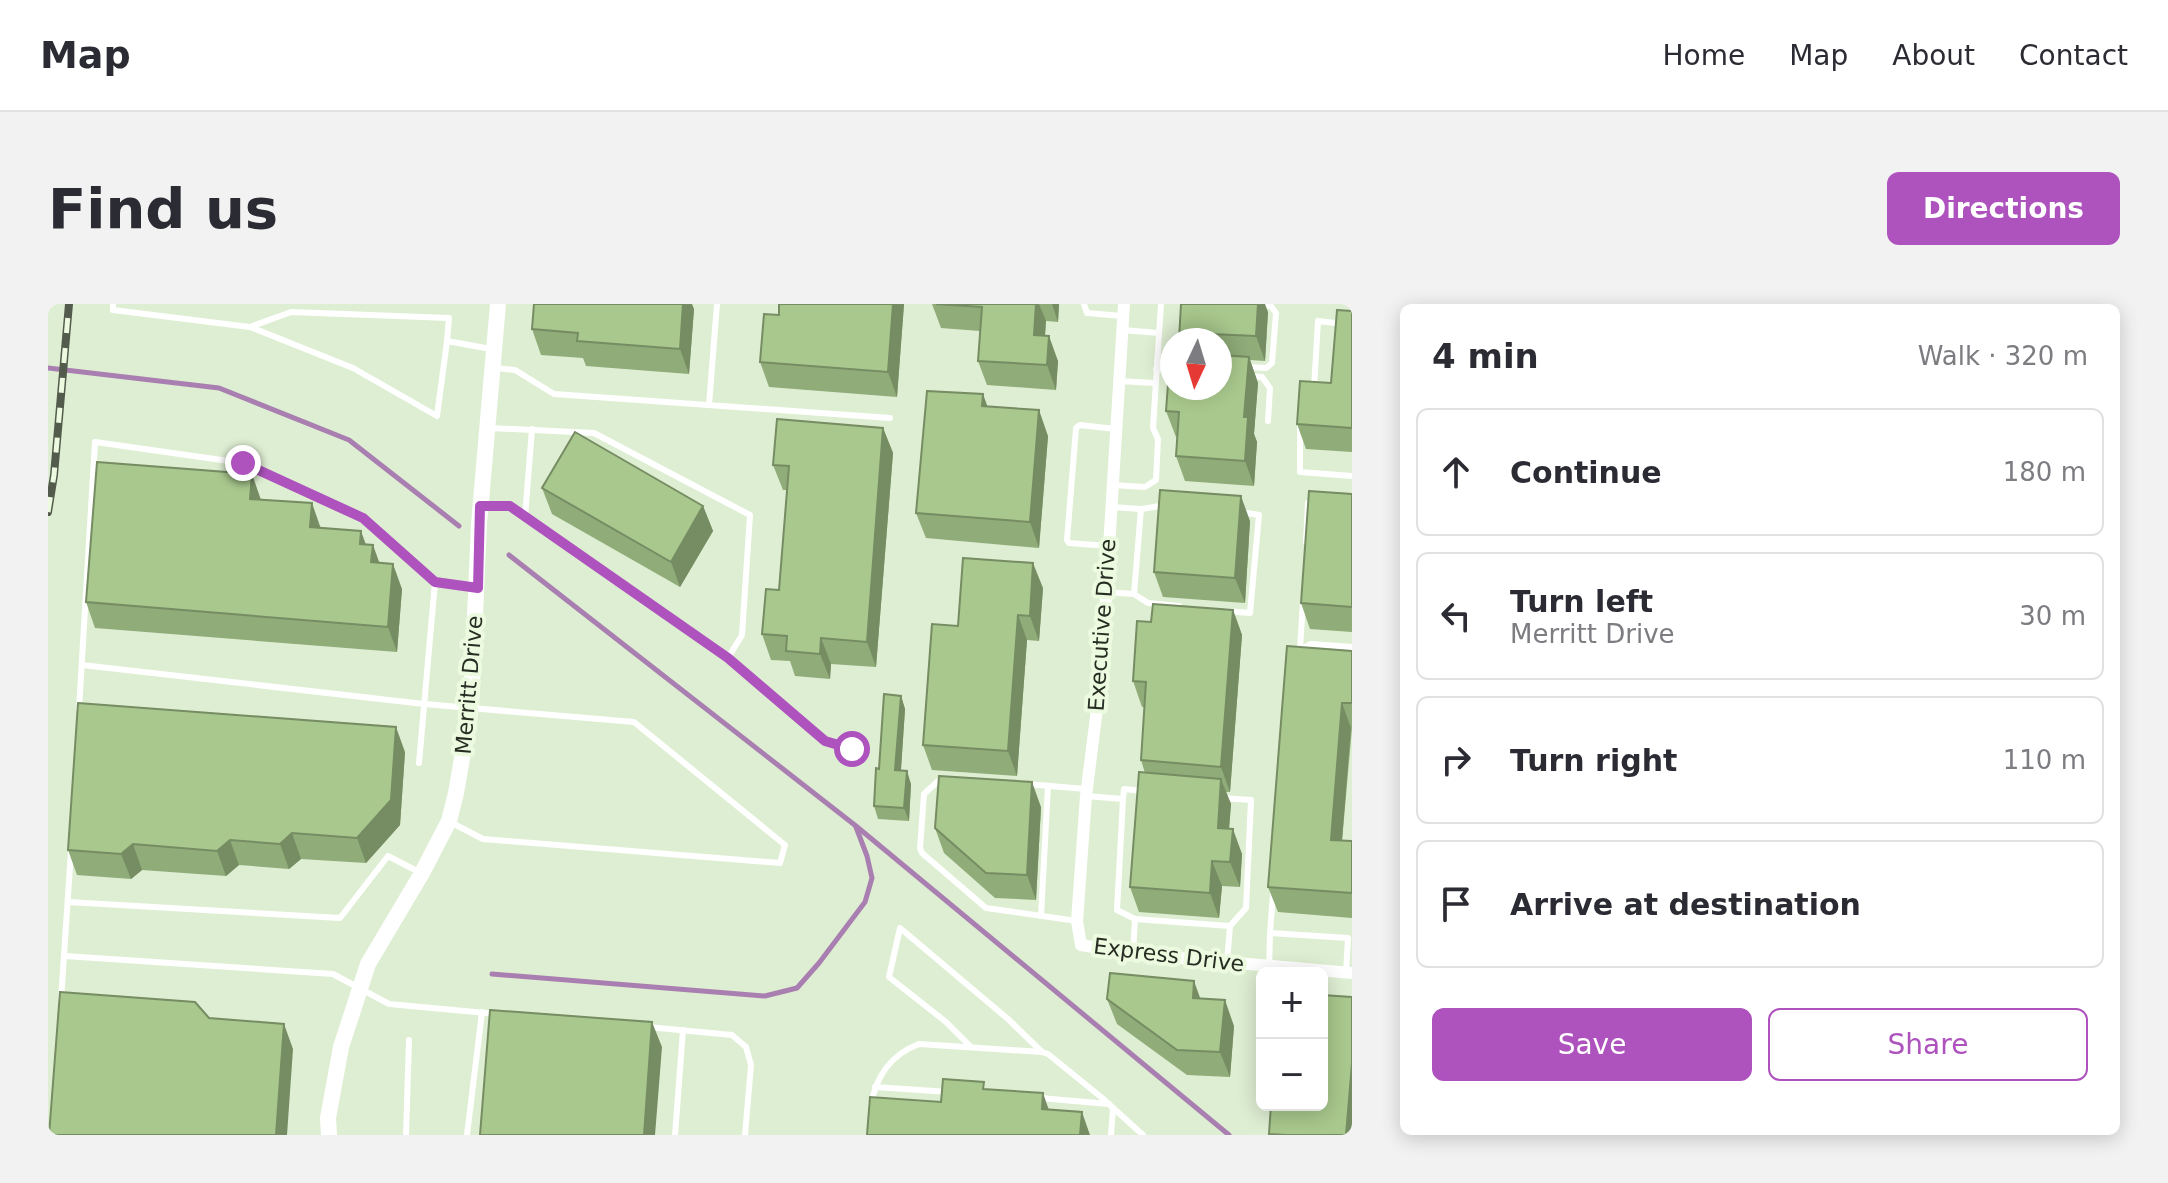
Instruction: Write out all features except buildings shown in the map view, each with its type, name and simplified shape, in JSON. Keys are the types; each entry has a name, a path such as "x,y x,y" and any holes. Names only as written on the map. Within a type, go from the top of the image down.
{"street":[{"name":"Merritt Drive","path":"329,1135 328,1118 341,1047 368,964 449,821 456,793 471,707 480,506 498,304"},
{"name":"Executive Drive","path":"1081,945 1077,921 1086,792 1101,677 1123,310"},
{"name":"Express Drive","path":"1081,945 1133,954 1256,967"},
{"name":"Express Drive","path":"1328,972 1349,973"}],"lane":[{"path":"113,304 113,310 250,327 353,368 437,416 449,318 291,312 250,327"},
{"path":"709,405 717,304"},
{"path":"1084,304 1087,313 1123,310"},
{"path":"1112,485 1145,487 1156,480 1158,439 1153,428 1161,304"},
{"path":"1236,366 1266,368 1272,363 1276,313 1271,306 1249,304"},
{"path":"1307,398 1314,388 1318,321 1352,325"},
{"path":"1122,330 1159,333"},
{"path":"447,341 494,350"},
{"path":"492,368 515,370 554,394 890,418"},
{"path":"1234,375 1262,377 1270,388 1268,421"},
{"path":"1118,381 1155,383"},
{"path":"1300,424 1300,472 1352,476"},
{"path":"1108,546 1069,543 1067,540 1076,428 1080,425 1115,429"},
{"path":"487,428 594,433 750,515 742,635 728,658"},
{"path":"525,517 532,429"},
{"path":"79,712 95,442 243,463 363,518 435,582 478,588"},
{"path":"1305,547 1308,503 1322,504"},
{"path":"1111,507 1141,509 1177,504"},
{"path":"480,506 510,506 728,658 825,741 852,749"},
{"path":"1134,594 1141,509"},
{"path":"1221,610 1250,613 1259,515 1232,511"},
{"path":"419,763 435,582"},
{"path":"1300,649 1303,591"},
{"path":"1106,592 1134,594 1148,603 1192,607"},
{"path":"1291,653 1311,644 1352,647"},
{"path":"82,665 424,704 634,722 785,845 780,863 483,839 449,821"},
{"path":"947,778 938,781 924,794 922,853 986,908 1077,921"},
{"path":"1019,784 1123,799"},
{"path":"1041,916 1048,786"},
{"path":"1156,792 1124,789 1117,910 1135,919 1230,926"},
{"path":"1219,798 1251,800 1246,908 1230,926 1227,962"},
{"path":"61,1001 72,839"},
{"path":"68,902 340,918 388,856 422,873"},
{"path":"1268,967 1273,886"},
{"path":"1133,954 1135,919"},
{"path":"971,1047 946,1022 889,977 900,928 1008,1019 1042,1052"},
{"path":"1270,933 1348,938 1349,973"},
{"path":"65,956 333,974 389,1004 498,1014"},
{"path":"467,1135 482,1012"},
{"path":"637,1026 732,1035 746,1047 751,1065 745,1135"},
{"path":"675,1135 683,1030"},
{"path":"406,1135 409,1040"},
{"path":"870,1109 875,1087 884,1071 904,1049 919,1044 1042,1052 1143,1135"},
{"path":"875,1087 951,1092"},
{"path":"1027,1097 1111,1106"},
{"path":"1111,1106 1111,1135"}],"waterway":[{"path":"48,368 219,388 349,440 459,526"},
{"path":"509,555 856,826 1229,1135"},
{"path":"492,974 765,996 797,988 865,902 872,878 856,827"}],"railway":[{"path":"48,512 69,304"}],"route":[{"path":"243,463 363,518 435,582 478,588 480,506 510,506 728,658 825,741 852,749"}]}
